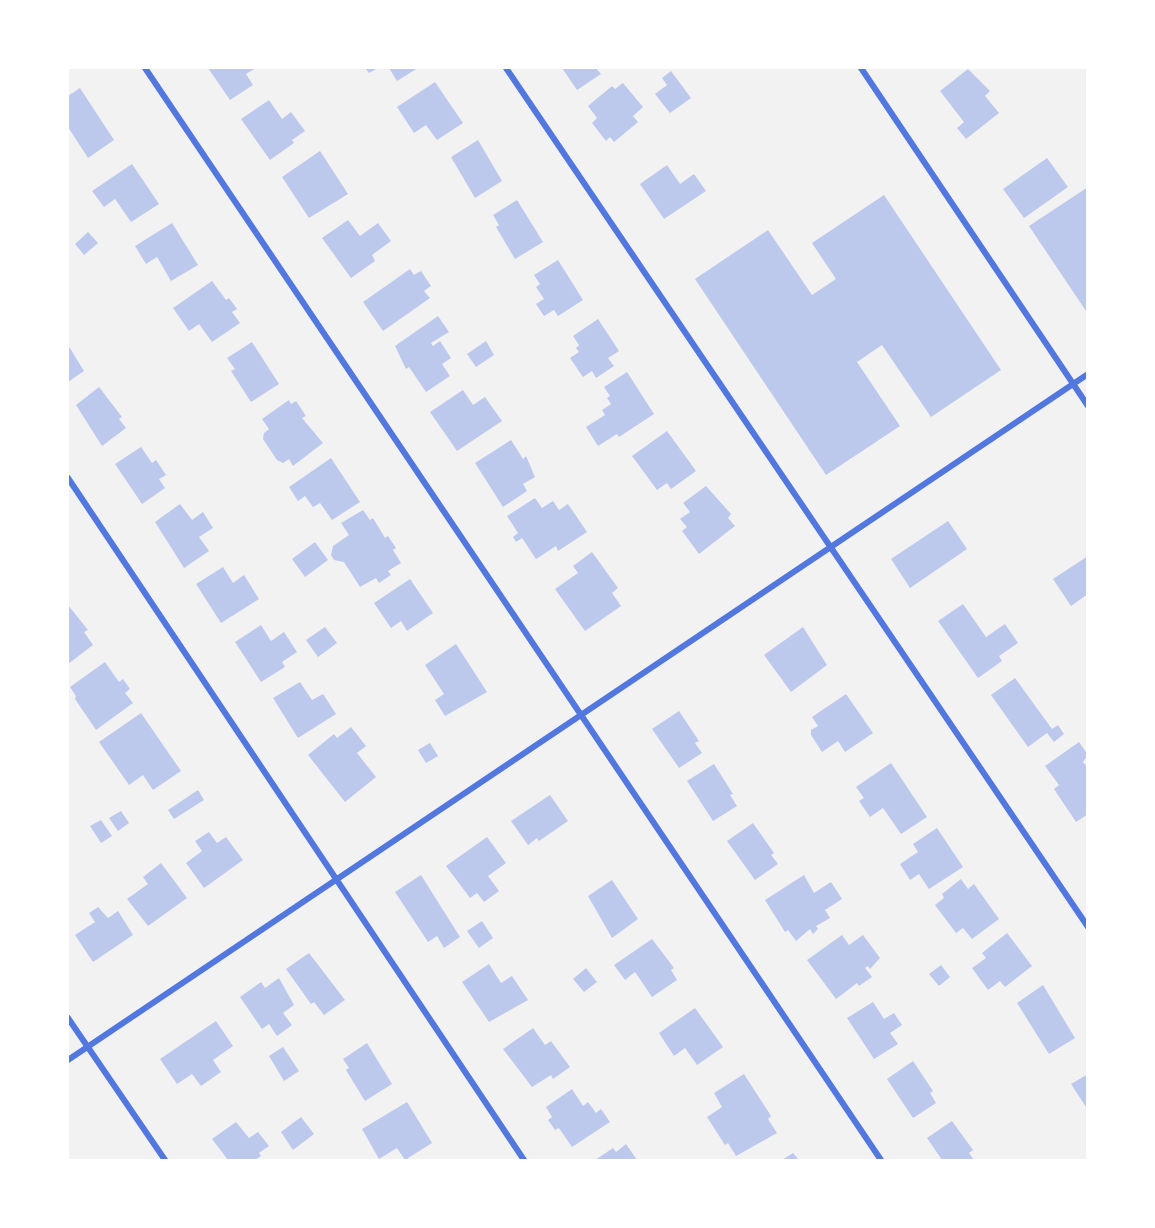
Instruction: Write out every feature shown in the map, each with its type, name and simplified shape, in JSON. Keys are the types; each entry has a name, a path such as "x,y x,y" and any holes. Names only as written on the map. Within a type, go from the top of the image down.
{"street":[{"path":"145,68 881,1161"},
{"path":"506,68 1088,927"},
{"path":"861,68 1088,406"},
{"path":"68,1060 335,878 1088,374"},
{"path":"68,478 524,1161"},
{"path":"68,1018 165,1161"}],"building":[{"path":"208,68 256,68 246,74 253,85 230,100"},
{"path":"365,68 378,68 369,73"},
{"path":"389,68 418,68 397,81"},
{"path":"562,68 596,68 601,74 577,90"},
{"path":"968,69 990,91 985,96 999,113 966,139 957,128 964,122 940,91"},
{"path":"671,71 691,98 670,113 655,94 667,85 662,78"},
{"path":"435,82 463,123 437,140 426,125 414,133 397,107"},
{"path":"623,83 643,107 633,116 638,122 614,142 610,137 606,141 592,123 597,118 588,106 612,86 615,89"},
{"path":"80,88 114,140 88,158 68,127 68,96"},
{"path":"269,100 282,119 291,112 305,131 292,140 294,143 270,160 241,119"},
{"path":"478,140 502,181 475,198 451,157"},
{"path":"320,151 348,194 309,218 282,177"},
{"path":"1047,158 1068,187 1024,218 1003,189"},
{"path":"132,164 159,204 131,222 115,199 104,207 92,191"},
{"path":"667,165 680,184 694,174 706,191 664,219 640,184"},
{"path":"1088,187 1088,314 1029,226"},
{"path":"884,195 1001,370 931,417 882,345 857,362 900,426 826,475 695,279 768,230 812,295 836,279 812,243"},
{"path":"517,200 543,242 515,259 496,227 499,225 493,215"},
{"path":"348,220 360,236 378,223 391,241 372,255 375,261 351,278 322,238"},
{"path":"172,223 198,265 171,281 157,257 146,264 135,246"},
{"path":"88,232 98,243 84,255 75,244"},
{"path":"558,260 583,300 558,316 554,310 544,316 536,304 544,299 536,287 540,284 534,275"},
{"path":"410,269 414,275 421,271 431,286 424,291 430,298 383,331 363,302"},
{"path":"212,281 226,300 229,298 237,309 232,312 240,323 212,342 199,324 189,331 173,308"},
{"path":"438,316 449,332 431,343 433,346 440,341 451,358 442,364 450,376 426,392 409,367 406,369 395,346"},
{"path":"598,319 619,351 608,358 614,366 596,378 592,371 583,377 570,358 579,352 576,348 579,345 573,336"},
{"path":"486,341 494,355 476,367 467,354"},
{"path":"252,342 279,384 251,402 231,371 235,369 227,358"},
{"path":"68,345 84,371 68,382"},
{"path":"627,372 654,414 619,437 617,434 598,446 586,427 605,415 602,410 611,404 607,398 610,396 604,387"},
{"path":"99,387 122,417 119,419 126,428 102,446 76,405"},
{"path":"463,390 473,405 485,397 502,421 457,451 430,412"},
{"path":"289,400 291,404 296,401 306,416 302,418 323,443 293,466 289,459 283,463 277,460 263,439 264,433 269,429 262,419"},
{"path":"667,431 696,471 671,489 667,483 657,490 632,456"},
{"path":"511,440 523,459 526,456 535,477 523,484 527,491 503,507 475,463"},
{"path":"141,447 152,463 156,460 166,475 159,479 165,488 142,504 115,464"},
{"path":"331,458 360,502 332,520 320,503 313,507 305,496 298,501 289,487"},
{"path":"706,486 731,514 728,518 735,526 699,554 682,531 687,527 680,519 690,512 683,503"},
{"path":"535,498 542,508 553,501 559,510 568,504 587,532 558,551 556,546 536,559 522,538 516,542 513,537 518,533 507,516"},
{"path":"180,504 192,520 203,512 213,528 199,537 209,551 184,568 155,522"},
{"path":"363,510 370,520 373,518 385,538 388,536 396,548 393,550 401,563 388,571 391,575 379,583 376,578 360,587 344,562 334,560 331,555 333,546 349,535 341,523"},
{"path":"948,521 967,549 910,588 891,559"},
{"path":"315,542 328,560 305,577 292,559"},
{"path":"592,552 618,588 612,593 621,606 585,631 555,589 578,573 573,566"},
{"path":"1088,556 1088,594 1071,606 1053,579"},
{"path":"223,567 233,583 244,575 259,599 221,623 196,584"},
{"path":"410,579 433,613 407,631 401,621 391,628 374,603"},
{"path":"963,604 986,637 1005,624 1018,643 999,656 1002,661 978,678 938,621"},
{"path":"68,605 88,630 84,632 93,645 68,664"},
{"path":"261,625 271,641 284,632 297,652 282,662 285,667 261,682 235,642"},
{"path":"325,627 337,643 318,657 306,640"},
{"path":"803,627 827,665 791,692 764,655"},
{"path":"456,644 487,692 445,716 435,700 444,694 425,665"},
{"path":"105,662 119,682 123,679 130,689 125,693 133,703 96,730 75,699 76,696 70,687"},
{"path":"1015,678 1052,729 1058,725 1064,734 1054,742 1047,733 1028,747 991,695"},
{"path":"300,682 312,700 323,694 336,714 298,738 273,698"},
{"path":"846,694 873,733 845,752 838,741 822,752 811,735 811,730 818,726 812,717"},
{"path":"679,711 699,741 695,743 702,753 679,768 652,729"},
{"path":"141,713 181,771 153,790 143,775 129,785 99,742"},
{"path":"351,727 366,746 357,753 376,777 345,802 308,755 334,734 337,738"},
{"path":"1079,742 1088,755 1083,762 1088,768 1088,814 1076,822 1054,789 1059,785 1045,766"},
{"path":"430,743 438,756 426,763 418,750"},
{"path":"891,763 927,817 901,834 883,808 870,817 859,801 864,798 856,787"},
{"path":"714,764 733,794 730,795 737,806 713,821 687,781"},
{"path":"198,790 204,800 174,819 168,810"},
{"path":"550,795 568,821 539,841 537,838 528,845 511,821"},
{"path":"121,811 129,823 118,831 109,818"},
{"path":"101,820 112,836 101,843 90,826"},
{"path":"753,823 774,853 771,855 778,864 755,880 727,841"},
{"path":"937,828 963,867 929,889 919,874 910,880 900,864 918,852 913,844"},
{"path":"209,832 217,843 226,837 243,860 204,888 186,863 202,851 195,841"},
{"path":"487,837 506,863 488,876 499,891 484,902 477,893 470,898 446,866"},
{"path":"161,863 187,898 148,926 127,899 148,884 143,877"},
{"path":"421,875 460,937 444,948 437,936 428,942 395,892"},
{"path":"804,875 814,893 831,882 842,899 825,910 830,918 816,926 818,929 813,934 810,929 796,941 788,930 785,932 765,900"},
{"path":"961,879 968,889 974,884 999,919 972,939 963,928 956,933 935,905 944,898 942,894"},
{"path":"612,880 638,919 612,938 588,896"},
{"path":"98,907 108,918 118,911 133,935 93,962 75,935 95,922 89,913"},
{"path":"482,921 493,938 479,948 467,931"},
{"path":"1007,933 1032,966 1005,987 1000,981 988,990 972,968 986,958 982,953"},
{"path":"842,935 849,945 863,935 880,958 870,969 868,966 865,968 872,977 859,986 857,983 836,999 807,960"},
{"path":"652,939 674,968 671,970 677,980 652,997 635,972 625,980 614,965"},
{"path":"309,953 345,1000 324,1015 314,1002 311,1004 286,969"},
{"path":"489,964 501,983 512,976 528,1000 489,1022 462,982"},
{"path":"941,965 950,977 939,986 929,974"},
{"path":"586,968 597,982 584,992 573,979"},
{"path":"279,978 294,1005 283,1013 292,1025 277,1036 269,1024 262,1029 240,997 261,982 265,988"},
{"path":"1043,985 1075,1038 1049,1054 1017,1003"},
{"path":"873,1002 884,1019 894,1013 902,1025 890,1033 898,1044 874,1059 847,1018"},
{"path":"695,1008 723,1047 697,1065 685,1048 674,1056 659,1033"},
{"path":"216,1021 233,1046 213,1060 221,1072 201,1086 192,1074 177,1084 160,1059"},
{"path":"533,1028 545,1045 551,1041 570,1067 553,1079 551,1075 532,1087 503,1049"},
{"path":"367,1043 392,1084 365,1101 346,1070 349,1068 343,1059"},
{"path":"283,1047 299,1071 284,1081 269,1056"},
{"path":"913,1061 933,1091 930,1093 936,1103 913,1118 887,1079"},
{"path":"744,1074 771,1116 768,1119 777,1133 736,1156 728,1143 725,1145 707,1117 722,1107 714,1093"},
{"path":"1088,1074 1088,1110 1071,1084"},
{"path":"572,1089 583,1106 588,1102 596,1113 601,1109 610,1122 572,1147 559,1128 555,1130 548,1120 552,1117 546,1107"},
{"path":"407,1102 432,1143 405,1160 397,1148 379,1159 362,1129"},
{"path":"301,1117 314,1134 293,1150 281,1132"},
{"path":"952,1121 973,1150 969,1153 974,1160 942,1160 927,1138"},
{"path":"236,1122 249,1138 258,1132 269,1146 259,1153 261,1156 255,1160 228,1160 212,1139"},
{"path":"626,1144 637,1160 595,1160 613,1148 616,1152"},
{"path":"793,1153 799,1160 782,1160"}]}
